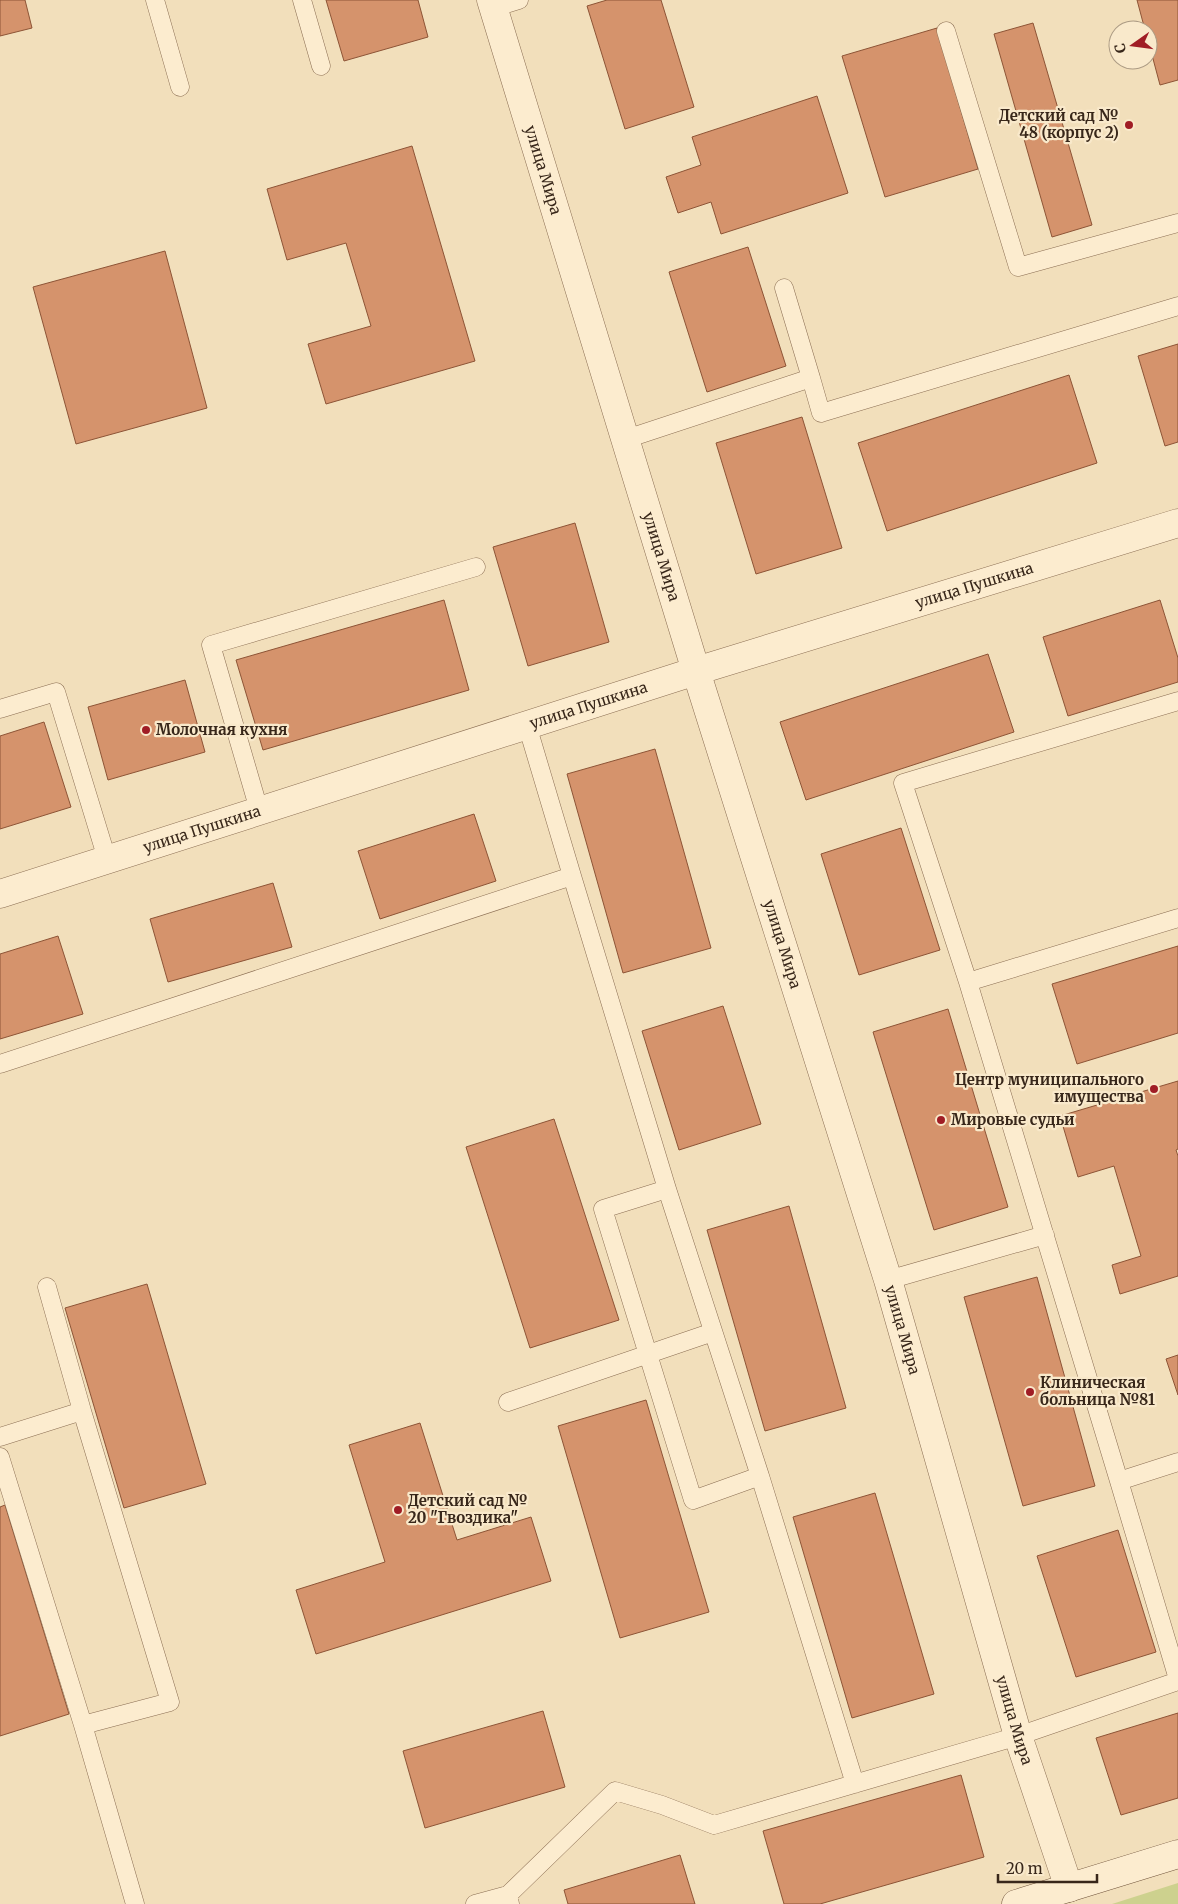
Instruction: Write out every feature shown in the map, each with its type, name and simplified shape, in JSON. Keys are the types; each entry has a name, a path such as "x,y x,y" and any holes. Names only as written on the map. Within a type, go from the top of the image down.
{"street":[{"name":"улица Мира","path":"492,4 696,671 888,1280 1018,1736 1069,1888"},
{"name":"улица Пушкина","path":"0,894 696,671 1178,523"},
{"path":"1016,1904 1178,1854"}],"lane":[{"path":"155,0 180,87"},
{"path":"302,0 321,66"},
{"path":"492,4 519,0"},
{"path":"946,31 1018,266 1178,223"},
{"path":"784,288 821,413 1178,306"},
{"path":"626,439 811,378"},
{"path":"259,810 211,645 476,567"},
{"path":"0,709 56,692 107,859"},
{"path":"475,1904 509,1899 615,1791 662,1805 714,1824 1018,1736 1178,1680 968,982 903,783 1178,701"},
{"path":"527,725 668,1189 760,1476 855,1784"},
{"path":"0,1064 572,876"},
{"path":"968,982 1178,918"},
{"path":"668,1189 603,1209 693,1500 760,1476"},
{"path":"888,1280 1045,1234"},
{"path":"47,1287 82,1411 170,1702 83,1725"},
{"path":"508,1402 713,1332"},
{"path":"0,1437 82,1411"},
{"path":"0,1457 83,1725 135,1904"},
{"path":"1119,1481 1178,1462"}],"green space":[{"path":"1178,1883 1178,1904 1112,1904"}],"building":[{"path":"0,0 25,0 32,28 0,36"},
{"path":"326,0 418,0 428,37 344,61"},
{"path":"607,0 661,0 694,107 625,129 587,6"},
{"path":"1137,0 1178,0 1178,80 1160,85 1156,70 1158,70 1158,20 1142,20"},
{"path":"1033,23 1092,225 1052,237 994,34"},
{"path":"937,28 978,169 885,197 842,56"},
{"path":"817,96 848,193 721,234 711,202 678,213 666,177 701,165 692,137"},
{"path":"412,146 475,361 326,404 308,344 371,326 346,243 287,260 267,189"},
{"path":"748,247 786,366 707,392 669,272"},
{"path":"165,251 207,408 76,444 33,287"},
{"path":"1178,344 1178,442 1165,446 1138,356"},
{"path":"1069,375 1097,463 887,531 858,443"},
{"path":"802,417 842,548 756,574 716,443"},
{"path":"575,523 609,642 528,666 493,547"},
{"path":"444,600 469,690 263,750 236,660"},
{"path":"1160,600 1178,658 1178,682 1068,716 1043,637"},
{"path":"988,654 1014,732 806,800 780,722"},
{"name":"Молочная кухня","path":"185,680 205,752 108,780 88,707"},
{"path":"44,722 71,807 0,829 0,736"},
{"path":"655,749 711,948 623,973 567,774"},
{"path":"474,814 496,881 380,919 358,851"},
{"path":"901,828 940,950 859,975 821,854"},
{"path":"273,883 292,947 168,982 150,919"},
{"path":"58,936 83,1014 0,1039 0,954"},
{"path":"1178,946 1178,1033 1077,1064 1052,984"},
{"path":"723,1006 761,1124 679,1150 642,1031"},
{"name":"Мировые судьи","path":"948,1009 1008,1207 934,1230 873,1032"},
{"path":"1178,1081 1178,1149 1176,1150 1178,1156 1178,1276 1120,1294 1112,1265 1141,1256 1114,1166 1078,1177 1060,1116"},
{"path":"554,1119 619,1320 530,1348 466,1147"},
{"path":"789,1206 846,1408 765,1431 707,1230"},
{"name":"Клиническая больница №81","path":"1037,1277 1095,1486 1023,1506 964,1297"},
{"path":"147,1284 206,1484 124,1508 65,1308"},
{"path":"1178,1355 1178,1395 1166,1359"},
{"path":"646,1400 709,1612 620,1638 558,1426"},
{"path":"420,1423 457,1540 531,1517 551,1581 316,1654 296,1590 385,1562 349,1445"},
{"path":"875,1493 934,1694 852,1718 793,1517"},
{"path":"5,1505 69,1714 0,1736 0,1507"},
{"path":"1118,1530 1156,1652 1076,1677 1037,1556"},
{"path":"543,1711 565,1787 425,1828 403,1751"},
{"path":"1178,1713 1178,1798 1121,1815 1096,1738"},
{"path":"961,1775 984,1857 820,1904 784,1904 763,1831"},
{"path":"680,1855 695,1904 568,1904 564,1890"}],"place":[{"name":"Детский сад № 48 (корпус 2)","path":"1129,125"},
{"name":"Молочная кухня","path":"146,730"},
{"name":"Центр муниципального имущества","path":"1154,1089"},
{"name":"Мировые судьи","path":"941,1120"},
{"name":"Клиническая больница №81","path":"1030,1392"},
{"name":"Детский сад № 20 \"Гвоздика\"","path":"398,1510"}]}
